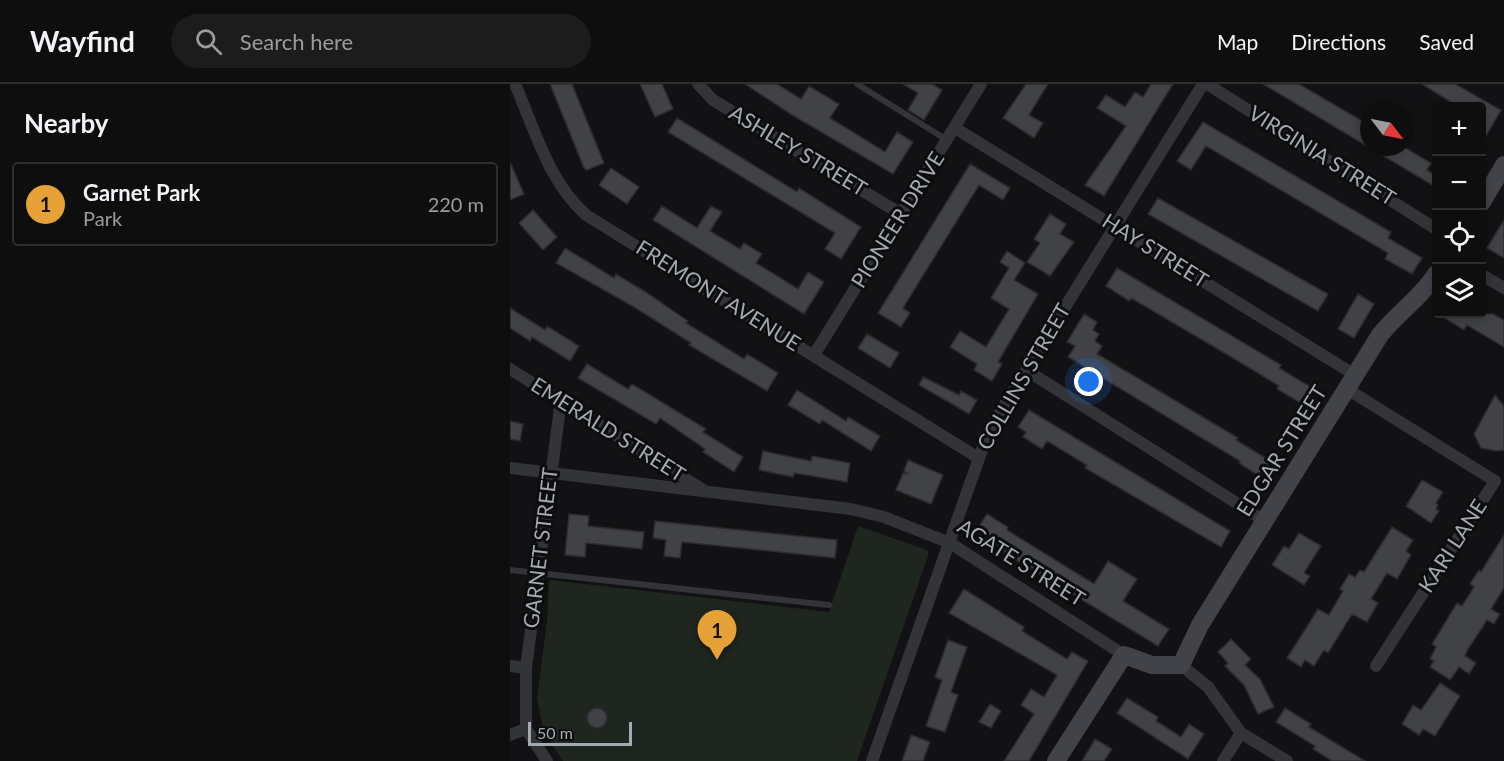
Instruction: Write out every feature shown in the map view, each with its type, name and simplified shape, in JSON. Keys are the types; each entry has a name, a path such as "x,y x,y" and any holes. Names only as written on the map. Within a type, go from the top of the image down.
{"street":[{"name":"FREMONT AVENUE","path":"515,84 556,182 586,215 977,457"},
{"name":"ASHLEY STREET","path":"698,84 713,100 901,214"},
{"name":"PIONEER DRIVE","path":"814,355 981,84"},
{"name":"COLLINS STREET","path":"872,761 988,430 1205,84"},
{"name":"VIRGINIA STREET","path":"1205,84 1432,226"},
{"name":"HAY STREET","path":"955,128 1115,225 1351,382"},
{"path":"1486,195 1504,165"},
{"path":"1486,277 1504,288"},
{"name":"EDGAR STREET","path":"1181,665 1200,626 1351,382 1391,321 1420,298 1432,281"},
{"name":"EMERALD STREET","path":"510,369 705,490"},
{"path":"1026,370 1265,521"},
{"name":"KARI LANE","path":"1351,382 1499,482 1376,666"},
{"name":"GARNET STREET","path":"526,729 526,668 561,400"},
{"name":"AGATE STREET","path":"510,468 851,509 884,517 950,543 1124,654 1152,665 1181,665"},
{"path":"1056,761 1124,654"},
{"path":"1181,665 1208,687 1241,733 1287,761"},
{"path":"510,666 526,668"},
{"path":"510,735 526,729 548,761"},
{"path":"1223,761 1241,733"}],"lane":[{"path":"857,84 947,140"},
{"path":"510,570 829,605"}],"shaded area":[{"path":"858,526 924,549 928,551 928,556 857,761 563,761 544,733 537,698 547,622 549,580 829,612"}],"building":[{"path":"550,84 572,84 604,163 587,170 584,168"},
{"path":"640,84 662,84 673,109 655,117"},
{"path":"745,84 777,84 801,99 809,86 839,104 830,118 885,152 897,132 913,142 893,174 792,115"},
{"path":"903,84 932,84 942,90 924,120 908,110 918,93"},
{"path":"1026,84 1048,84 1029,115 1043,123 1034,138 1003,118"},
{"path":"1151,84 1173,84 1104,196 1085,185 1126,126 1097,108 1106,95 1125,107 1135,92 1143,97"},
{"path":"1263,84 1299,84 1360,120 1360,142"},
{"path":"1422,84 1455,84 1501,110 1486,136 1486,102 1451,102"},
{"path":"677,118 797,192 799,188 861,227 841,259 825,249 835,233 668,132"},
{"path":"1203,122 1391,232 1388,238 1422,258 1412,274 1385,259 1388,253 1206,146 1191,170 1177,161"},
{"path":"1414,153 1431,163 1427,170 1432,173 1432,185 1383,156 1414,156"},
{"path":"510,162 524,194 510,200"},
{"path":"970,164 1010,188 1003,200 979,185 903,308 910,313 901,327 878,313"},
{"path":"611,168 639,187 627,204 599,185"},
{"path":"1158,198 1328,294 1318,311 1148,214"},
{"path":"662,206 697,228 711,206 722,212 710,231 740,249 744,243 762,254 756,263 798,289 808,272 824,282 804,314 653,220"},
{"path":"533,210 557,237 543,250 519,223"},
{"path":"1050,214 1066,224 1060,234 1074,242 1050,276 1027,262 1040,243 1034,239"},
{"path":"1504,220 1504,258 1487,248"},
{"path":"565,248 614,278 616,274 644,291 688,321 686,323 744,359 747,354 778,373 767,391 689,345 691,343 634,307 556,263"},
{"path":"1007,251 1025,263 1014,280 1038,294 998,362 1002,364 992,381 974,370 977,364 950,347 960,331 986,347 1009,309 991,298 1009,268 1000,262"},
{"path":"1117,268 1281,365 1279,368 1314,389 1304,405 1277,389 1279,386 1238,361 1131,298 1129,301 1106,286"},
{"path":"1358,294 1374,304 1354,338 1338,329"},
{"path":"510,308 545,330 547,326 579,346 570,361 532,337 530,341 510,328"},
{"path":"1084,314 1097,322 1093,330 1099,334 1095,341 1102,346 1097,354 1238,438 1236,440 1277,465 1267,481 1239,463 1240,461 1068,357 1075,346 1067,342"},
{"path":"1486,314 1493,314 1504,320 1504,347 1467,325 1464,330 1444,318 1486,318"},
{"path":"867,334 899,353 890,368 858,348"},
{"path":"587,364 628,389 632,384 706,429 703,432 743,457 734,472 703,452 705,449 660,418 656,424 578,378"},
{"path":"923,377 959,395 961,391 977,400 969,414 919,385"},
{"path":"797,390 846,421 848,417 880,436 871,451 822,420 820,424 788,405"},
{"path":"1495,395 1504,406 1504,450 1496,451 1481,448 1474,434"},
{"path":"1029,410 1230,531 1221,547 1085,468 1087,465 1047,441 1042,449 1023,437 1026,432 1018,427"},
{"path":"510,421 523,424 520,441 510,439"},
{"path":"763,451 811,461 812,456 850,463 847,482 794,473 793,477 759,470"},
{"path":"908,460 943,475 931,504 896,490 903,473 908,474 904,471"},
{"path":"1422,480 1443,492 1436,503 1438,505 1436,509 1439,511 1431,523 1406,506"},
{"path":"569,514 589,516 588,526 644,532 642,549 586,543 585,557 565,555"},
{"path":"987,514 1008,527 1007,530 1094,584 1108,561 1137,579 1123,601 1169,629 1158,646 1003,552 1004,550 976,531"},
{"path":"655,521 837,540 835,558 682,542 680,558 664,556 666,540 653,538"},
{"path":"1392,527 1413,540 1406,551 1411,555 1397,579 1387,573 1371,599 1378,603 1367,622 1352,614 1328,653 1324,650 1314,666 1305,660 1301,667 1287,658 1318,609 1329,615 1343,591 1340,589 1349,574 1355,577 1360,570 1364,572"},
{"path":"1299,533 1321,546 1304,573 1310,576 1304,585 1272,565 1284,546 1289,549"},
{"path":"1504,535 1504,588 1491,609 1500,614 1494,624 1487,620 1468,649 1465,656 1476,663 1469,674 1459,667 1450,680 1430,667 1434,661 1430,659 1436,647 1432,644 1457,603 1462,606 1474,587 1470,584 1479,570 1481,572"},
{"path":"964,589 1024,627 1022,631 1067,659 1072,652 1088,661 1029,761 1004,761 1034,714 1021,705 1031,689 1044,697 1057,675 949,613"},
{"path":"1231,639 1251,659 1245,665 1260,679 1274,707 1258,714 1244,685 1225,666 1228,663 1218,652"},
{"path":"948,640 967,647 951,692 958,695 945,732 926,726 942,680 935,677"},
{"path":"1440,683 1460,696 1435,736 1423,729 1419,735 1402,724 1413,705 1421,710"},
{"path":"1127,698 1158,717 1156,721 1181,737 1189,724 1204,734 1188,759 1117,713"},
{"path":"990,704 1001,711 991,728 979,722"},
{"path":"597,708 604,711 607,718 604,725 597,728 590,725 587,718 590,711"},
{"path":"1285,708 1311,724 1309,727 1365,761 1332,761 1313,749 1315,746 1276,722"},
{"path":"911,735 930,742 923,761 902,761"},
{"path":"1095,739 1112,749 1104,761 1082,761"}],"place":[{"name":"Garnet Park","path":"717,660"}]}
